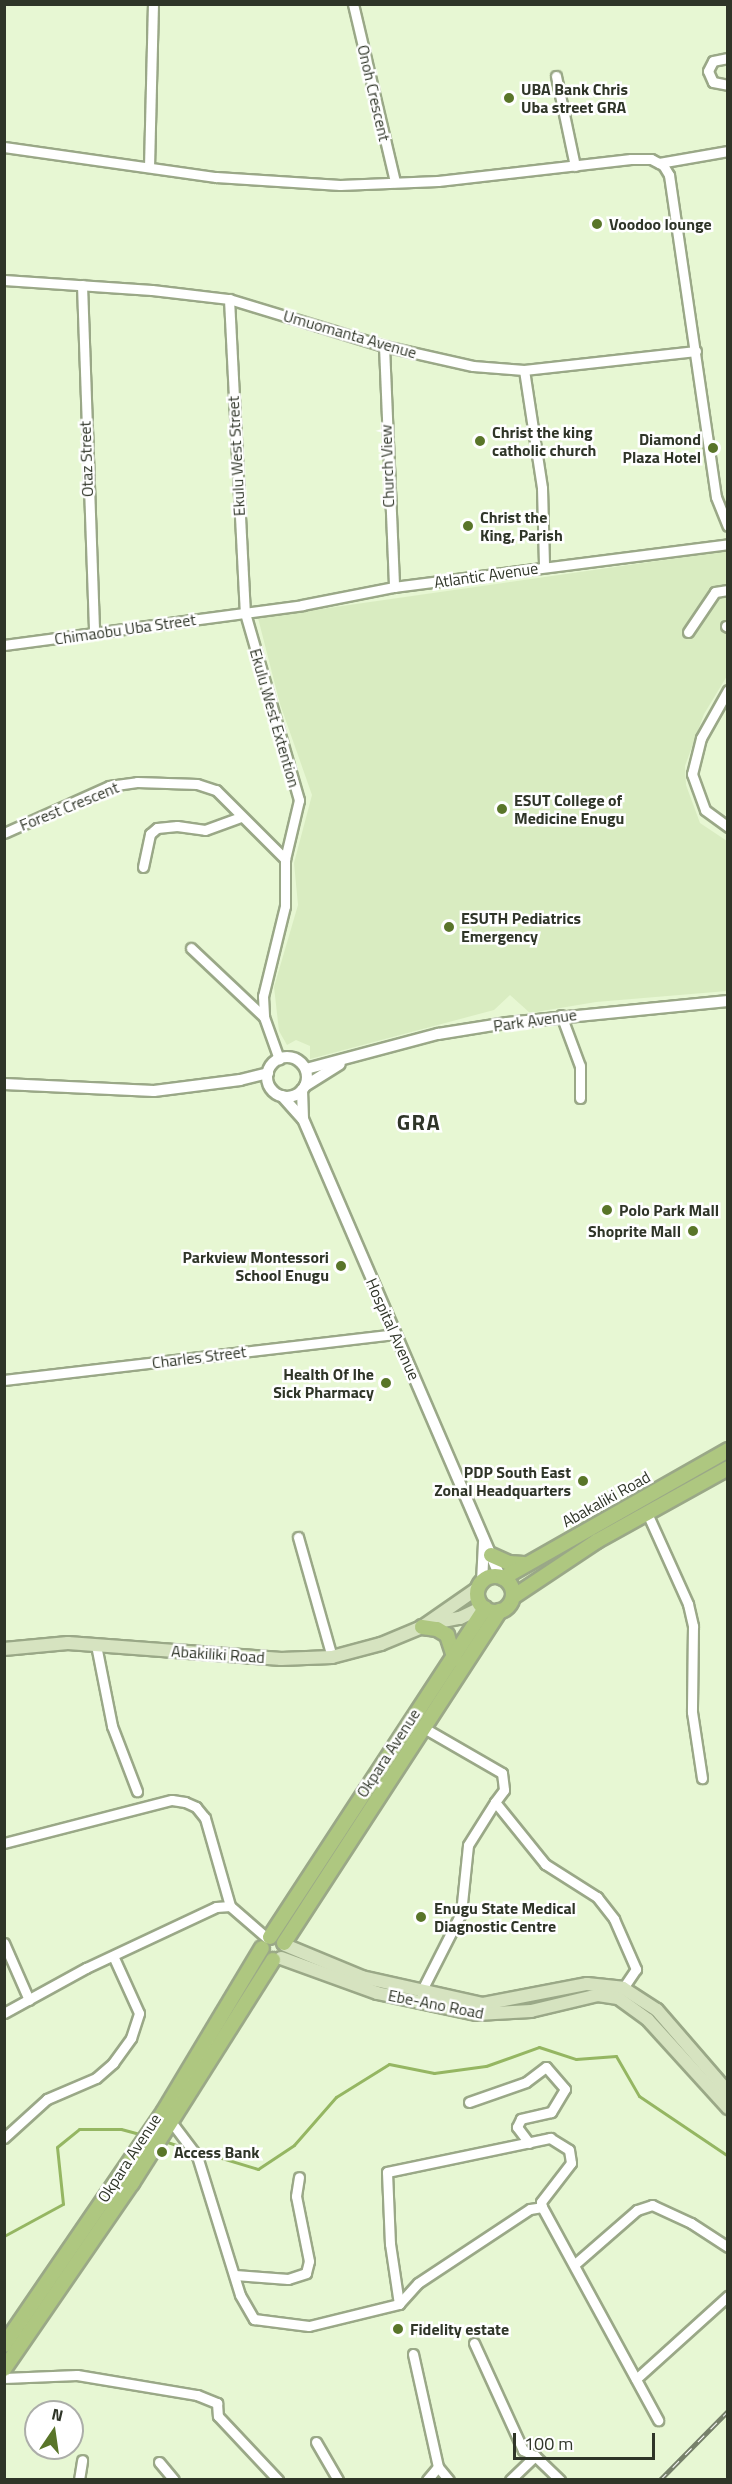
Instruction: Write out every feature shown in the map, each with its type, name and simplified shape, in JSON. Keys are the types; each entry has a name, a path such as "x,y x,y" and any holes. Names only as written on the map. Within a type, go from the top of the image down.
{"main road":[{"name":"Abakaliki Road","path":"501,1577 728,1450"},
{"name":"Abakaliki Road","path":"513,1597 540,1576 728,1468"},
{"path":"686,1474 691,1488"},
{"path":"491,1556 509,1563 524,1564"},
{"path":"501,1577 510,1584 513,1597 500,1611 484,1608 459,1618 424,1625 480,1585 501,1577"},
{"path":"480,1585 478,1599 484,1608"},
{"name":"Okpara Avenue","path":"4,2345 158,2131 281,1951 484,1608"},
{"name":"Okpara Avenue","path":"4,2369 158,2131 267,1941 397,1758 424,1728 500,1611"},
{"path":"424,1625 444,1632 452,1642 455,1659"},
{"name":"Abakiliki Road","path":"4,1648 48,1644 96,1645 281,1659 332,1657 381,1644 424,1625"},
{"path":"267,1941 281,1951 264,1955 267,1941"},
{"name":"Ebe-Ano Road","path":"281,1951 362,1977 421,1992 493,2004 587,1984 623,1988 657,2010 728,2092"},
{"name":"Ebe-Ano Road","path":"281,1951 377,1993 460,2012 511,2014 586,1996 618,1998 648,2020 728,2108"}],"street":[{"path":"149,167 153,4"},
{"name":"Onoh Crescent","path":"353,4 395,182"},
{"path":"728,58 713,61 708,71 713,82 728,85"},
{"path":"556,76 576,166"},
{"path":"4,147 149,167 295,183 395,182 632,159 659,163 728,151"},
{"path":"659,163 669,175 716,497 728,526"},
{"name":"Umuomanta Avenue","path":"4,280 82,285 229,300 384,346 473,366 524,370 696,351"},
{"name":"Otaz Street","path":"82,285 93,632"},
{"name":"Ekulu West Street","path":"229,300 245,612"},
{"name":"Church View","path":"384,346 394,587"},
{"path":"524,370 542,488 544,567"},
{"name":"Atlantic Avenue","path":"245,612 394,587 728,544"},
{"path":"688,632 715,592 728,590"},
{"name":"Chimaobu Uba Street","path":"4,645 245,612"},
{"name":"Ekulu West Extention","path":"245,612 299,800 285,859 285,906 265,981 264,1017"},
{"path":"728,690 701,738 692,774 705,810 728,828"},
{"name":"Forest Crescent","path":"4,833 93,792 126,783 212,787 285,859"},
{"path":"143,867 150,834 157,828 166,825 204,830 241,817"},
{"path":"191,948 264,1017 279,1059"},
{"name":"Park Avenue","path":"346,1061 438,1034 561,1015 728,1001"},
{"path":"561,1015 580,1066 580,1098"},
{"path":"4,1084 154,1091 240,1080 268,1072 279,1059 294,1058 306,1069"},
{"path":"306,1069 346,1061"},
{"path":"282,1096 304,1088 346,1061"},
{"path":"303,1119 306,1069"},
{"path":"268,1072 269,1084"},
{"path":"240,1080 269,1084 303,1119"},
{"name":"Hospital Avenue","path":"303,1119 501,1577"},
{"name":"Charles Street","path":"4,1380 394,1334"},
{"path":"647,1513 688,1604 693,1626 692,1712 702,1778"},
{"path":"298,1537 332,1657"},
{"path":"480,1585 484,1539"},
{"path":"96,1645 112,1726 137,1791"},
{"path":"421,1992 461,1913 468,1845 504,1790 502,1773 424,1728"},
{"path":"4,1843 172,1800 196,1807 205,1818 230,1906 267,1941"},
{"path":"495,1802 545,1864 597,1897 614,1919 636,1969 623,1988"},
{"path":"4,2013 86,1968 114,1958 216,1907 230,1906"},
{"path":"4,1943 29,2000"},
{"path":"4,2138 47,2099 96,2078 113,2063 131,2038 139,2013 114,1958"},
{"path":"468,2102 526,2082 546,2067 565,2089 551,2112 521,2119 517,2127 529,2144"},
{"path":"158,2131 190,2143 197,2155 244,2305 259,2321 309,2326 399,2304 418,2283 530,2209 542,2207"},
{"path":"399,2304 390,2244 387,2172 550,2138 569,2150 571,2163 567,2173 541,2202 542,2207 658,2420"},
{"path":"235,2275 288,2279 306,2273 309,2261 296,2196 299,2177"},
{"path":"575,2264 637,2210 652,2205 682,2218 728,2247"},
{"path":"636,2379 728,2296"},
{"path":"474,2343 523,2450 535,2456 560,2480"},
{"path":"413,2355 422,2380 438,2467 450,2480"},
{"path":"4,2379 77,2375 197,2395 217,2403 218,2416 278,2480"},
{"path":"316,2442 338,2480"},
{"path":"510,2480 535,2456"},
{"path":"79,2480 82,2460"},
{"path":"159,2462 174,2480"},
{"path":"427,2480 438,2467"}],"shaded area":[{"name":"ESUT College of Medicine Enugu","path":"727,551 727,676 704,714 685,766 686,785 700,823 727,841 727,991 596,1002 530,1013 510,995 494,1010 310,1059 310,1046 296,1040 287,1045 279,1031 274,987 298,905 294,863 312,795 280,704 258,618"}],"waterway":[{"path":"195,2150 258,2169 294,2145 336,2097 389,2064 434,2073 486,2066 539,2047 576,2059 616,2056 639,2096 728,2156"},
{"path":"4,2236 63,2204 57,2147 79,2129 121,2129 143,2135"},
{"path":"164,2141 186,2148"}],"railway":[{"path":"660,2480 728,2411"}],"place":[{"name":"UBA Bank Chris Uba street GRA","path":"509,98"},
{"name":"Voodoo lounge","path":"597,224"},
{"name":"Christ the king catholic church","path":"480,441"},
{"name":"Diamond Plaza Hotel","path":"713,448"},
{"name":"Christ the King, Parish","path":"468,526"},
{"name":"ESUT College of Medicine Enugu","path":"502,809"},
{"name":"ESUTH Pediatrics Emergency","path":"449,927"},
{"name":"Polo Park Mall","path":"607,1210"},
{"name":"Shoprite Mall","path":"693,1231"},
{"name":"Parkview Montessori School Enugu","path":"341,1266"},
{"name":"Health Of Ihe Sick Pharmacy","path":"386,1383"},
{"name":"PDP South East Zonal Headquarters","path":"583,1481"},
{"name":"Enugu State Medical Diagnostic Centre","path":"421,1917"},
{"name":"Access Bank","path":"162,2152"},
{"name":"Fidelity estate","path":"398,2329"}],"district":[{"name":"GRA","path":"419,1123"}]}
